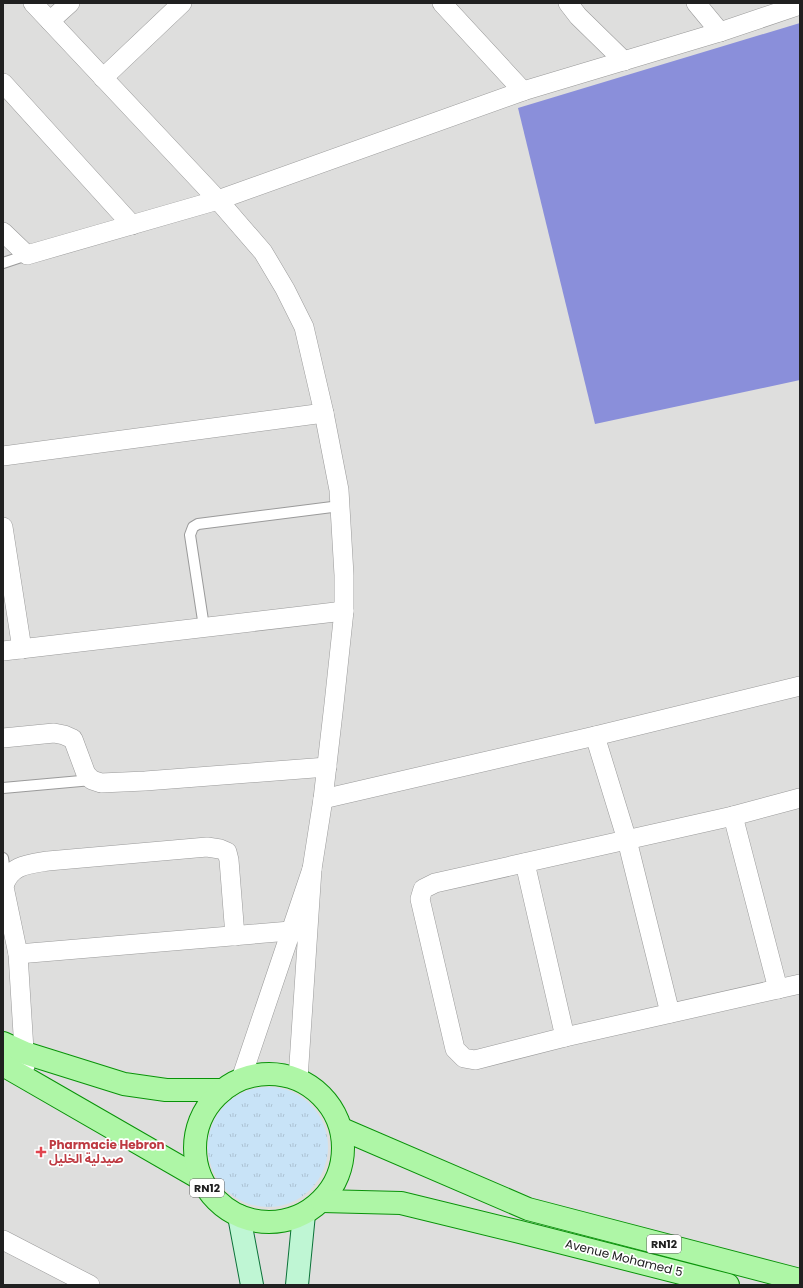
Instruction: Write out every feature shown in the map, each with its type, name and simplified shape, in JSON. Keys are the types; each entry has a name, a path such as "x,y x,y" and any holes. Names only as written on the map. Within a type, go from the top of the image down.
{"main road":[{"name":"RN12","path":"3,1043 24,1053 124,1084 166,1090 232,1085 269,1074 298,1079 317,1091 333,1108 342,1129 344,1148 342,1168 334,1186 322,1202 304,1214 283,1222 260,1222 239,1216 217,1201 201,1179 196,1160 195,1140 200,1121 209,1104 232,1085"},
{"name":"RN12","path":"3,1065 201,1179"},
{"name":"Avenue Mohamed 5","path":"342,1129 528,1209 800,1280"},
{"name":"Avenue Mohamed 5","path":"322,1202 402,1203 728,1285"},
{"path":"298,1285 304,1214"},
{"path":"239,1216 252,1285"}],"street":[{"path":"33,3 218,200 263,252 285,289 304,327 324,413 339,490 344,575 344,611 323,799 312,869 300,930 298,1079"},
{"path":"50,22 70,3"},
{"path":"103,78 182,3"},
{"path":"442,3 523,91"},
{"path":"568,3 578,16 624,61"},
{"path":"696,3 720,32"},
{"path":"3,232 27,255 218,200 523,91 720,32 800,5"},
{"path":"3,83 132,225"},
{"path":"3,456 324,413"},
{"path":"3,528 22,649"},
{"path":"3,651 344,611"},
{"path":"323,799 595,736 800,686"},
{"path":"3,738 54,733 73,739 86,774 92,780 101,783 327,767"},
{"path":"595,736 627,840 670,1013"},
{"path":"800,798 733,816 435,883 423,889 420,899 455,1049 464,1058 475,1060 566,1037 800,984"},
{"path":"733,816 778,989"},
{"path":"25,1077 18,954 6,911 4,886 6,878 14,870 26,865 48,861 207,847 220,849 227,852 229,860 235,936"},
{"path":"525,863 566,1037"},
{"path":"18,954 300,930"},
{"path":"232,1085 300,930"},
{"path":"3,1240 90,1285"}],"lane":[{"path":"3,263 27,255"},
{"path":"204,627 190,535 193,527 198,524 340,506"},
{"path":"3,788 92,780"},
{"path":"3,858 6,878"}],"shaded area":[{"path":"3,3 800,3 800,1285 3,1285"},
{"path":"800,23 800,380 595,424 518,108"}],"green space":[{"path":"268,1087 291,1092 301,1097 310,1105 318,1114 323,1124 328,1147 323,1170 318,1180 310,1189 301,1197 291,1202 268,1207 245,1202 235,1197 226,1189 218,1180 213,1170 208,1147 213,1124 218,1114 226,1105 235,1097 245,1092"}],"place":[{"name":"Pharmacie Hebron صيدلية الخليل","path":"41,1152"}]}
